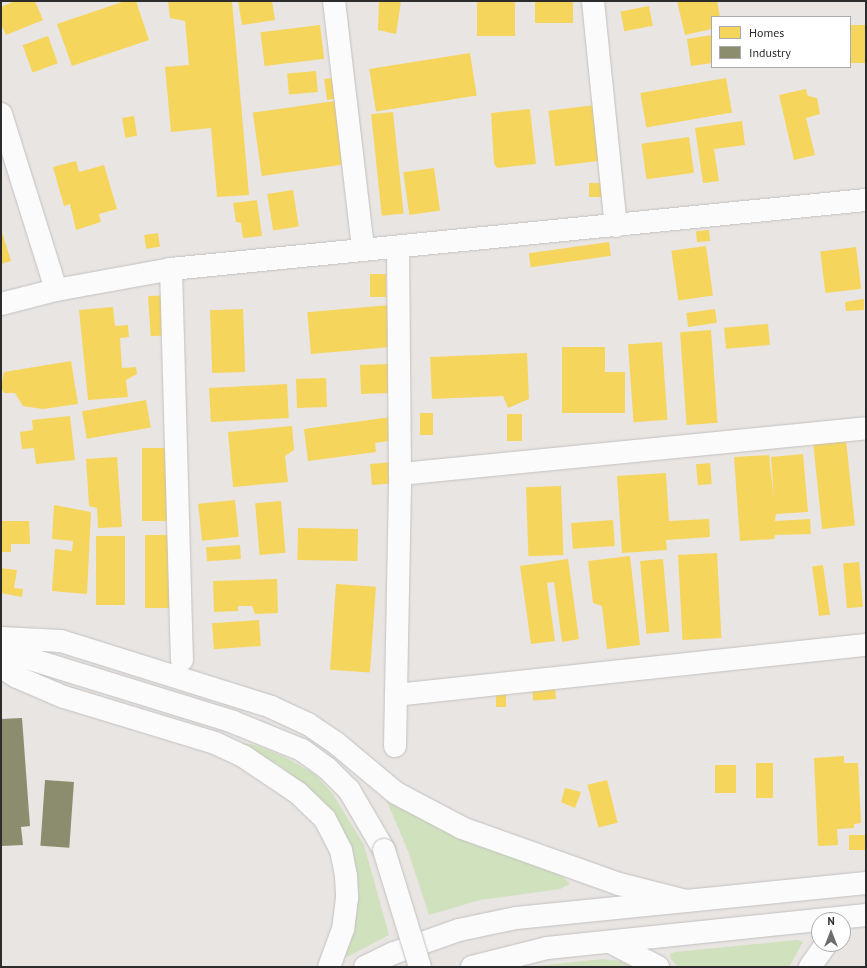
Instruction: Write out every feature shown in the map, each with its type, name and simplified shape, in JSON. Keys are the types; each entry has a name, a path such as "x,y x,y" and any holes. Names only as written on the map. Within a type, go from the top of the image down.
{"street":[{"path":"334,1 363,249"},
{"path":"593,1 616,226"},
{"path":"1,114 56,290"},
{"path":"1,304 56,290 171,269 866,200"},
{"path":"395,746 400,474 398,246"},
{"path":"171,269 182,660"},
{"path":"400,474 866,428"},
{"path":"1,638 61,641 271,707 308,724 336,743 396,793 462,828 619,884 686,901"},
{"path":"396,695 866,644"},
{"path":"1,650 233,722 302,750 328,768 348,790 384,850 420,967"},
{"path":"1,668 17,677 64,697 214,743 243,756 298,793 325,819 341,850 346,876 348,898 343,929 329,967"},
{"path":"365,967 394,953 459,930 516,918 591,908 686,901 866,883"},
{"path":"472,967 546,948 856,919"},
{"path":"611,943 658,967"},
{"path":"810,967 820,952"}],"green space":[{"path":"235,742 255,745 285,757 315,774 332,793 364,845 389,935 347,957 344,950 355,915 359,892 352,849 320,801 282,767"},
{"path":"386,799 448,832 561,875 570,884 560,889 480,900 429,915 408,851"},
{"path":"797,940 803,942 789,967 678,967 671,959 670,954 675,952"},
{"path":"603,959 620,961 631,967 527,967"}],"building: Homes":[{"path":"15,1 35,1 43,20 6,35 1,24 1,7"},
{"path":"125,1 136,1 149,40 72,66 57,24"},
{"path":"168,1 232,1 249,195 217,197 211,128 171,132 165,67 189,65 185,21 170,18"},
{"path":"238,1 272,1 275,20 242,25"},
{"path":"379,1 401,1 396,34 378,30"},
{"path":"477,1 515,1 515,36 477,36"},
{"path":"535,1 573,1 573,23 535,23"},
{"path":"677,1 717,1 720,16 711,16 711,29 685,35"},
{"path":"649,6 653,26 624,31 621,12"},
{"path":"320,25 324,59 265,66 260,32"},
{"path":"851,25 866,25 866,63 851,63"},
{"path":"711,35 711,63 691,66 687,39"},
{"path":"48,36 58,63 33,72 23,45"},
{"path":"470,53 477,95 376,111 369,69"},
{"path":"316,71 318,92 289,94 287,74"},
{"path":"339,77 342,98 327,100 324,79"},
{"path":"726,78 732,112 646,128 640,93"},
{"path":"806,89 808,96 817,98 820,114 806,118 815,155 794,160 779,95"},
{"path":"335,101 344,164 262,176 253,113"},
{"path":"595,105 602,161 555,166 548,111"},
{"path":"530,109 536,164 497,168 494,163 491,113"},
{"path":"393,112 404,213 382,216 371,114"},
{"path":"134,116 137,136 125,138 122,118"},
{"path":"742,121 745,145 714,149 719,181 703,183 695,128"},
{"path":"689,137 694,173 646,179 641,144"},
{"path":"76,161 79,172 104,165 117,209 99,214 101,222 76,230 70,204 64,206 53,167"},
{"path":"434,168 440,211 409,215 403,172"},
{"path":"589,183 604,183 604,197 589,197"},
{"path":"293,190 299,227 273,231 267,194"},
{"path":"257,200 262,236 243,238 241,223 236,222 233,203"},
{"path":"1,229 11,261 1,264"},
{"path":"709,230 710,241 697,242 696,231"},
{"path":"158,233 160,247 146,249 144,235"},
{"path":"609,242 611,256 531,267 529,253"},
{"path":"706,246 713,296 678,300 671,251"},
{"path":"856,247 861,289 825,293 820,251"},
{"path":"370,274 386,274 386,297 370,297"},
{"path":"167,295 170,335 151,336 148,296"},
{"path":"864,299 864,310 846,311 845,302"},
{"path":"390,305 394,347 311,354 307,312"},
{"path":"113,307 115,326 128,325 129,337 120,338 122,368 136,367 137,374 126,380 128,397 88,400 79,310"},
{"path":"243,309 245,372 212,373 210,310"},
{"path":"715,309 717,323 688,327 686,313"},
{"path":"768,324 770,345 726,349 724,328"},
{"path":"711,330 717,423 687,425 680,332"},
{"path":"662,342 667,420 634,422 628,344"},
{"path":"562,347 605,347 605,372 625,372 625,413 562,413"},
{"path":"527,353 529,399 508,408 503,396 432,399 430,357"},
{"path":"71,361 78,404 43,409 23,406 15,393 4,393 1,387 4,372"},
{"path":"389,364 390,393 361,394 360,365"},
{"path":"326,378 327,407 297,408 296,379"},
{"path":"287,384 289,418 211,422 209,388"},
{"path":"146,400 151,428 87,439 82,411"},
{"path":"420,413 433,413 433,435 420,435"},
{"path":"507,414 522,414 522,441 507,441"},
{"path":"70,416 75,460 36,464 34,448 22,449 20,432 33,430 32,420"},
{"path":"391,417 395,440 375,443 376,452 308,461 304,429"},
{"path":"292,426 294,450 285,456 288,482 233,487 228,432"},
{"path":"846,440 855,526 822,529 813,443"},
{"path":"142,448 171,448 171,521 142,521"},
{"path":"803,454 808,512 776,514 775,521 810,519 811,534 775,535 774,539 740,541 734,457 769,455 774,500 771,457"},
{"path":"117,457 122,527 98,528 97,508 89,506 86,459"},
{"path":"394,462 396,483 372,485 370,464"},
{"path":"710,463 712,484 698,485 696,464"},
{"path":"666,473 669,521 709,519 710,537 666,540 667,550 622,553 617,476"},
{"path":"561,486 563,555 528,556 526,487"},
{"path":"235,500 239,537 202,541 198,504"},
{"path":"281,501 286,553 260,555 255,503"},
{"path":"54,505 91,512 87,594 52,591 55,549 72,551 73,541 52,539"},
{"path":"613,520 615,546 573,549 571,523"},
{"path":"1,521 29,521 30,544 11,544 11,552 1,552"},
{"path":"298,528 358,529 357,561 297,560"},
{"path":"145,535 174,535 174,608 145,608"},
{"path":"96,536 125,536 125,605 96,605"},
{"path":"240,545 241,559 207,561 206,547"},
{"path":"717,553 721,638 683,640 678,555"},
{"path":"630,556 640,645 607,649 602,606 593,603 588,561"},
{"path":"568,559 579,639 562,642 554,582 547,583 555,641 531,644 520,566"},
{"path":"663,559 669,632 646,634 640,561"},
{"path":"859,562 863,607 847,608 843,563"},
{"path":"823,565 830,615 819,616 812,567"},
{"path":"1,568 17,570 14,588 23,589 22,597 1,593"},
{"path":"277,579 278,613 255,614 252,606 238,606 238,611 214,612 213,581"},
{"path":"336,584 376,587 370,673 330,670"},
{"path":"259,620 261,646 214,649 212,623"},
{"path":"555,684 556,699 533,701 532,686"},
{"path":"496,693 506,693 506,707 496,707"},
{"path":"844,756 844,763 858,763 861,823 854,824 854,828 837,829 838,845 818,846 814,758"},
{"path":"756,763 773,763 773,798 756,798"},
{"path":"715,765 736,765 736,793 715,793"},
{"path":"607,780 618,823 598,828 588,785"},
{"path":"565,788 581,792 575,808 561,802"},
{"path":"849,835 866,835 866,850 849,850"}],"building: Industry":[{"path":"22,718 30,826 21,827 23,845 1,846 1,719"},
{"path":"45,780 74,782 69,848 40,846"}]}
